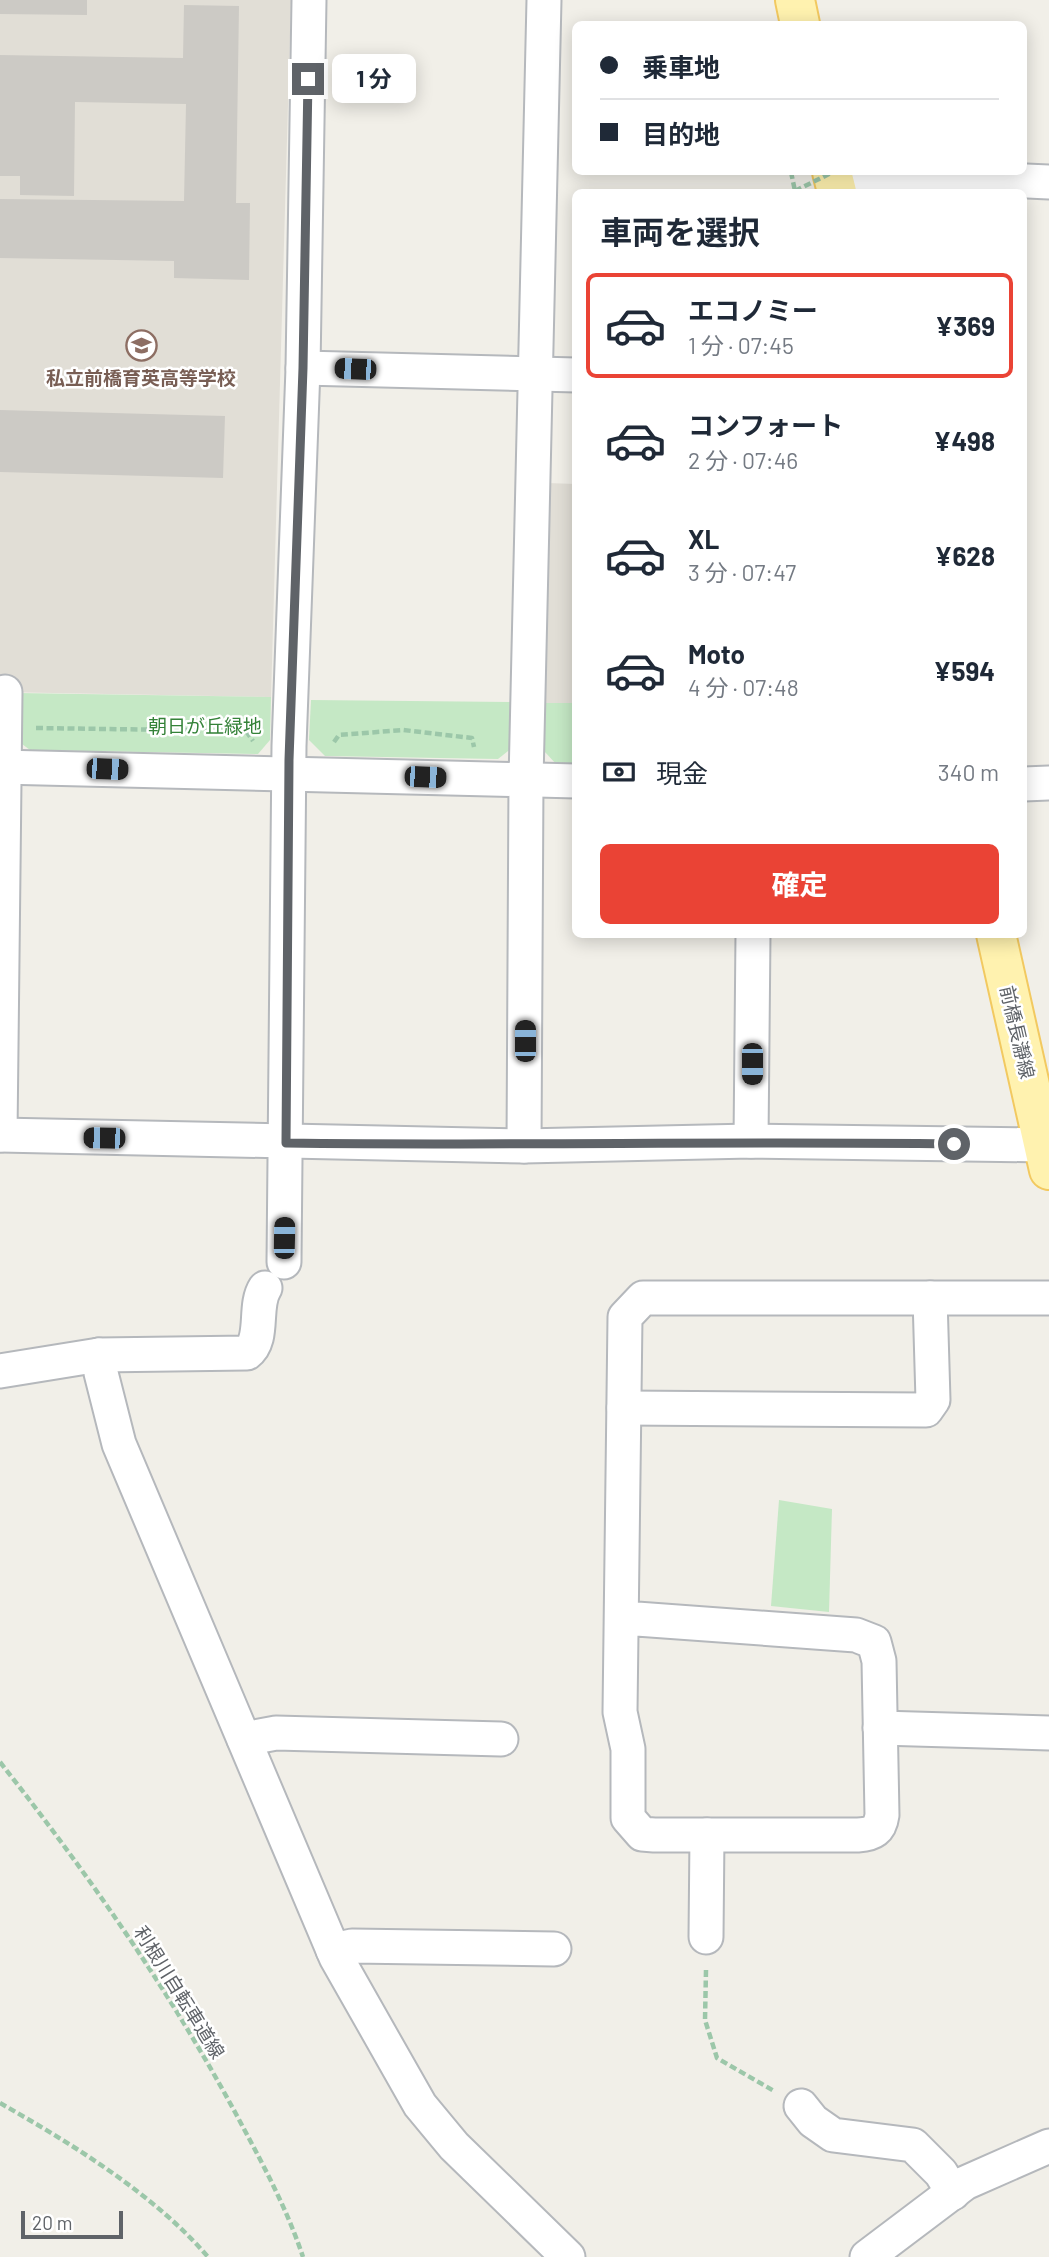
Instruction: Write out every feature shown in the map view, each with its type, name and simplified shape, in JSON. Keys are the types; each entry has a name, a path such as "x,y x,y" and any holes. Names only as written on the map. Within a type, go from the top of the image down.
{"main road":[{"path":"795,0 799,21"},
{"name":"前橋長瀞線","path":"997,938 1046,1158"}],"street":[{"path":"284,1262 289,774 303,368 309,0"},
{"path":"524,1146 526,780 544,0"},
{"path":"834,181 886,175 1049,182"},
{"path":"303,368 572,375"},
{"path":"5,692 1,767 0,1135 524,1146 751,1141 1046,1158"},
{"path":"1,767 572,781"},
{"path":"1027,784 1049,783"},
{"path":"751,1141 753,938"},
{"path":"0,1371 99,1355 247,1353 255,1344 259,1297 265,1288"},
{"path":"623,1618 866,1637 877,1650 882,1815 881,1825 875,1831 858,1835 642,1834 628,1818 628,1749 620,1712 625,1317 643,1298 1049,1298"},
{"path":"624,1408 926,1410 933,1400 930,1298"},
{"path":"99,1355 100,1373 119,1444 333,1950 420,2105 454,2146 568,2257"},
{"path":"880,1728 1049,1733"},
{"path":"244,1739 276,1733 501,1738"},
{"path":"706,1937 707,1835"},
{"path":"333,1950 352,1947 554,1949"},
{"path":"801,2106 813,2121 834,2135 913,2145 941,2172 953,2193"},
{"path":"867,2257 911,2242 953,2193 1009,2162 1049,2147"}],"path":[{"path":"803,189 834,181"},
{"path":"4,727 246,731 257,746"},
{"name":"利根川自転車道線","path":"0,1762 58,1836 144,1955 214,2072 288,2210 303,2257"},
{"path":"706,1937 705,2020 717,2057 801,2106"},
{"path":"0,2103 59,2136 170,2218 208,2257"}],"shaded area":[{"name":"私立前橋育英高等学校","path":"0,0 291,0 271,697 0,692"},
{"path":"547,483 572,484 572,703 545,703"}],"green space":[{"name":"朝日が丘緑地","path":"17,693 271,697 270,740 258,754 30,750 18,741"},
{"name":"朝日が丘緑地","path":"311,700 512,702 512,748 498,759 325,756 309,740"},
{"path":"545,703 572,703 572,766 558,766 544,751"},
{"path":"779,1500 832,1509 829,1612 771,1606"}],"building":[{"path":"0,0 87,0 87,15 0,14"},
{"path":"184,5 239,6 236,203 250,203 249,280 174,278 174,261 0,258 0,199 184,201 186,104 75,102 74,196 20,195 20,176 0,176 0,55 183,58"},
{"path":"0,410 225,416 223,478 0,472"}],"place":[{"name":"私立前橋育英高等学校","path":"141,346"}],"route":[{"path":"308,79 303,368 289,760 286,1143 524,1146 751,1141 954,1144"}]}
